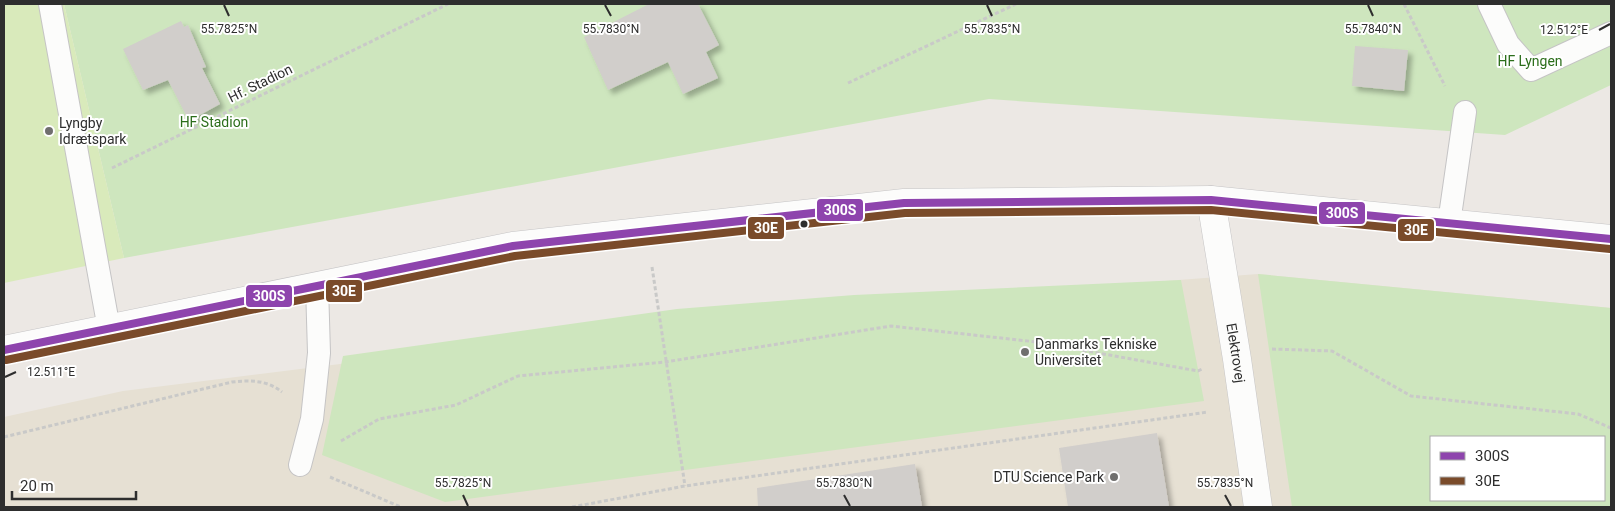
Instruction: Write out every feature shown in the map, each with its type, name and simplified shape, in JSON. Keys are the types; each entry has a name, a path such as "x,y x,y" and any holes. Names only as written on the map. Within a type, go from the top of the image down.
{"street":[{"path":"4,350 513,246 904,204 1211,200 1611,239"},
{"name":"Elektrovej","path":"1211,200 1237,359 1258,507"}],"lane":[{"path":"50,4 109,329"},
{"path":"1489,4 1508,44 1531,70 1611,33"},
{"path":"1449,223 1465,112"},
{"path":"300,465 309,429 320,353 317,286"}],"path":[{"name":"Hf. Stadion","path":"82,182 448,4"},
{"path":"848,83 1016,4"},
{"path":"1404,4 1449,95 1465,112"},
{"path":"647,232 685,486"},
{"path":"4,437 232,382 251,380 275,386 293,400 309,429 331,448 379,419 456,405 518,376 666,362 892,326 1037,342 1198,371 1237,359 1260,349 1332,351 1411,396 1578,414 1611,428"},
{"path":"572,507 685,486 1244,407"},
{"path":"300,465 401,507"}],"shaded area":[{"name":"Danmarks Tekniske Universitet","path":"1258,274 1611,308 1611,507 4,507 4,417 123,391 756,312"}],"green space":[{"name":"Lyngby Idrætspark","path":"4,4 64,4 124,258 4,283"},
{"name":"HF Stadion","path":"64,4 1611,4 1611,85 1505,135 989,99 124,258"},
{"path":"1258,274 1611,308 1611,507 1292,507"},
{"path":"1181,280 1204,401 445,502 322,455 343,356 677,309 854,295"}],"building":[{"path":"649,4 698,4 719,45 706,52 718,78 683,94 668,62 608,90 584,37"},
{"path":"181,21 184,27 188,25 206,67 202,68 220,104 189,121 168,80 143,90 123,49"},
{"path":"1355,46 1408,50 1404,91 1352,86"},
{"name":"DTU Science Park","path":"1157,433 1169,507 1068,507 1059,448"},
{"path":"915,464 922,507 758,507 757,488"}],"transit line":[{"name":"300S","path":"4,350 513,246 904,203 1211,200 1611,239"},
{"name":"30E","path":"6,360 515,256 905,213 1211,210 1610,249"}],"place":[{"name":"Lyngby Idrætspark","path":"49,131"},
{"name":"Danmarks Tekniske Universitet","path":"1025,352"},
{"name":"DTU Science Park","path":"1114,477"}],"park label":[{"name":"HF Lyngen","path":"1530,61"}]}
